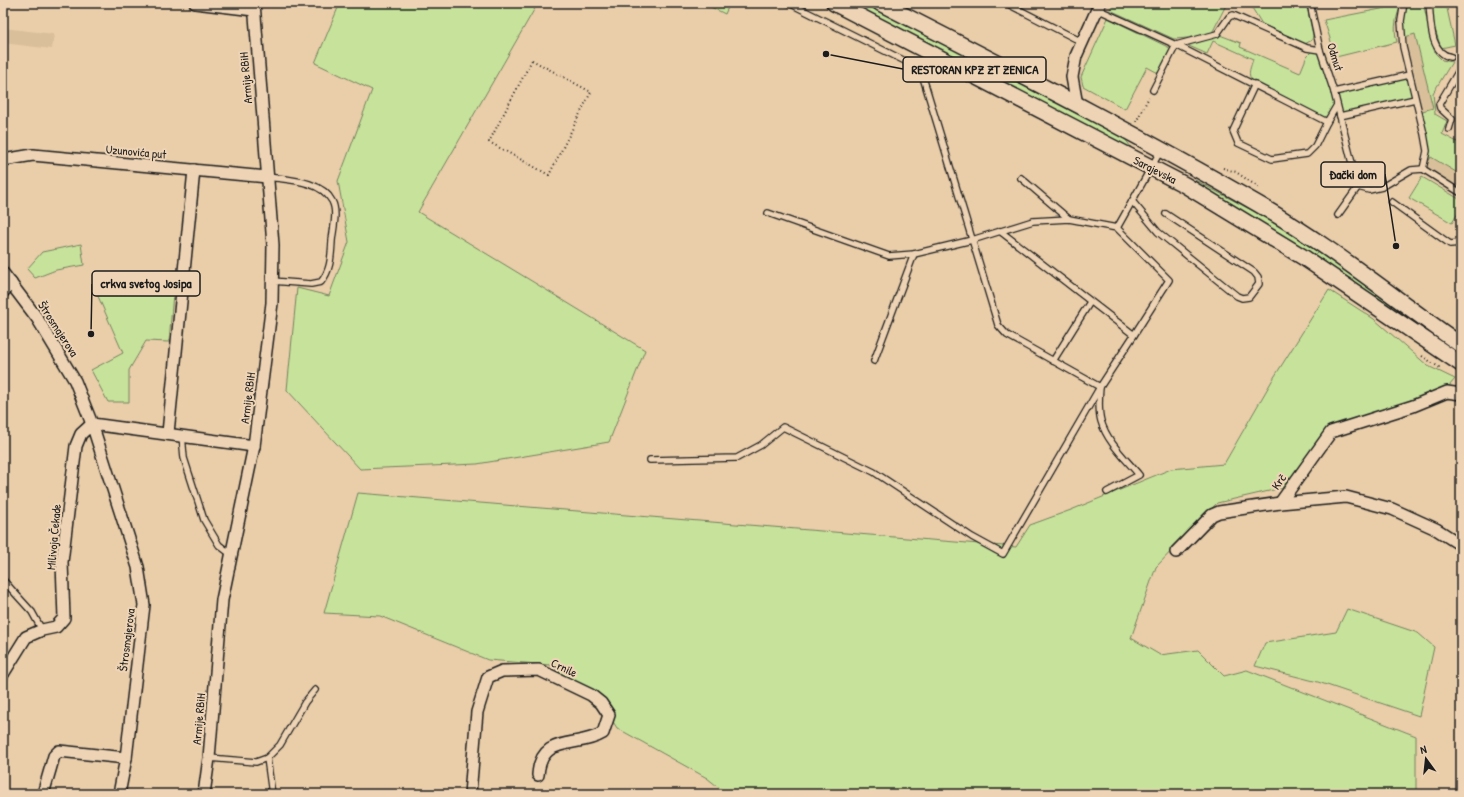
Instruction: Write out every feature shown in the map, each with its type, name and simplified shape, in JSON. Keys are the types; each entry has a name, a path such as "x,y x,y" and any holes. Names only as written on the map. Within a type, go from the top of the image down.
{"main road":[{"name":"Sarajevska","path":"834,3 1185,185 1260,230 1387,313 1461,364"},
{"name":"Sarajevska","path":"880,3 1077,105 1258,204 1308,235 1461,345"}],"street":[{"path":"195,3 254,6"},
{"name":"Armije RBiH","path":"204,794 209,758 222,600 254,446 272,303 273,245 254,6"},
{"path":"1077,105 1072,77 1076,56 1098,6"},
{"name":"Uzunovića put","path":"3,160 33,155 267,177"},
{"path":"168,434 194,170"},
{"name":"Štrosmajerova","path":"3,273 37,318 76,381 92,424 138,567 144,605 126,758 119,794"},
{"path":"3,292 11,283"},
{"name":"Krč","path":"1280,503 1332,432 1413,406 1447,392 1461,394"},
{"path":"92,424 182,435 254,446"},
{"name":"Milivoja Čekade","path":"3,674 26,637 42,630 56,627 64,618 62,562 76,446 81,434 92,424"},
{"name":"Krč","path":"1280,503 1346,497 1392,510 1436,528 1461,545"},
{"path":"1176,552 1212,515 1219,512 1280,503"},
{"name":"Crnile","path":"470,794 477,712 488,677 502,671 539,670 591,695 601,703 609,716 603,734 593,740 557,745 546,752 539,763 538,774"},
{"path":"43,794 54,756 59,751 126,758"}],"lane":[{"path":"789,3 917,67 922,74 998,325 1007,335 1100,387"},
{"path":"1006,3 1082,42"},
{"name":"Odmut","path":"1310,3 1320,50 1334,92 1358,187"},
{"path":"1404,3 1401,21 1403,47 1427,151 1423,169"},
{"path":"1430,3 1432,26 1438,50 1443,55 1451,56"},
{"path":"1098,6 1255,84 1327,122"},
{"path":"1153,90 1176,45 1217,34 1229,17 1233,15 1308,48 1320,50"},
{"path":"1449,129 1452,120 1440,108 1439,104 1461,67"},
{"path":"1334,92 1409,75"},
{"path":"1255,84 1233,131 1238,143 1272,159 1308,154 1315,146 1337,105"},
{"path":"1340,116 1415,99"},
{"path":"1117,228 1161,150"},
{"path":"1338,215 1358,187 1369,190 1382,187 1411,170 1423,169 1461,193"},
{"path":"267,177 298,181 316,187 332,201 334,211 330,266 321,282 311,284 272,281"},
{"path":"1021,178 1069,219"},
{"path":"1132,201 1158,232 1237,296 1242,298 1249,297 1259,284 1258,277 1254,272 1166,214"},
{"path":"1392,202 1450,244 1461,243"},
{"path":"650,460 737,458 761,445 783,426 874,472 972,537 1003,554 1100,387 1169,280 1117,228 1069,219 1033,221 972,240 914,254 889,256 768,213"},
{"path":"1000,231 1134,335"},
{"path":"874,361 914,254"},
{"path":"1053,361 1090,302"},
{"path":"1100,387 1099,410 1106,435 1139,475 1107,492"},
{"path":"182,435 184,458 204,520 219,545 232,555"},
{"path":"3,580 25,603 42,630"},
{"path":"209,758 256,762 267,758 280,745 305,702 315,690"},
{"path":"267,758 272,794"}],"path":[{"path":"532,60 591,92 549,175 489,142 532,60"},
{"path":"1135,125 1148,100"}],"shaded area":[{"path":"3,28 54,34 52,49 3,43"},
{"path":"1415,34 1433,108 1422,111 1405,37"},
{"path":"1431,157 1461,175 1461,189 1425,167"}],"green space":[{"path":"340,3 538,3 418,212 645,350 609,442 477,464 360,469 287,390 297,288 329,296 349,242 338,181 372,90 315,63"},
{"path":"703,3 730,3 725,14"},
{"path":"848,3 855,3 882,11 1125,139 1131,147 1122,146"},
{"path":"1113,3 1227,3 1212,33 1201,37 1174,39 1110,10"},
{"path":"1249,3 1306,3 1313,35 1312,40 1305,44 1262,24"},
{"path":"1386,3 1402,3 1396,22 1395,32 1397,42 1336,57 1324,20 1386,8"},
{"path":"1408,3 1423,3 1435,53 1442,60 1452,62 1433,93 1435,114 1447,121 1442,134 1461,144 1461,175 1431,157 1425,167 1427,151 1419,112 1433,108 1415,34 1405,37 1401,21"},
{"path":"1432,3 1447,3 1455,45 1441,48 1434,26"},
{"path":"1108,18 1172,49 1160,74 1147,67 1125,109 1083,86 1081,77"},
{"path":"1217,34 1241,43 1240,47 1300,73 1307,56 1313,50 1320,50 1334,92 1409,75 1415,99 1340,116 1337,106 1327,122 1255,84 1250,78 1250,69 1253,59 1213,41 1207,54 1189,46 1189,41"},
{"path":"1422,177 1461,200 1461,208 1452,223 1409,198"},
{"path":"1195,180 1259,214 1304,241 1461,354 1461,357 1194,183"},
{"path":"81,244 84,265 56,270 35,278 27,269 42,252"},
{"path":"1329,290 1374,319 1428,366 1455,379 1449,386 1420,401 1329,430 1282,488 1217,503 1156,567 1131,638 1160,655 1198,650 1224,676 1247,670 1416,736 1416,794 727,794 707,778 617,728 601,703 550,665 488,660 380,616 324,613 358,493 1016,547 1030,525 1171,469 1224,464 1273,379"},
{"path":"173,293 169,342 146,341 129,370 129,402 108,402 91,370 123,353 97,294"},
{"path":"1347,609 1418,633 1434,647 1419,716 1318,682 1255,666 1265,643 1336,632"}],"place":[{"name":"RESTORAN KPZ ZT ZENICA","path":"826,54"},
{"name":"Đački dom","path":"1396,246"},
{"name":"crkva svetog Josipa","path":"91,334"}]}
